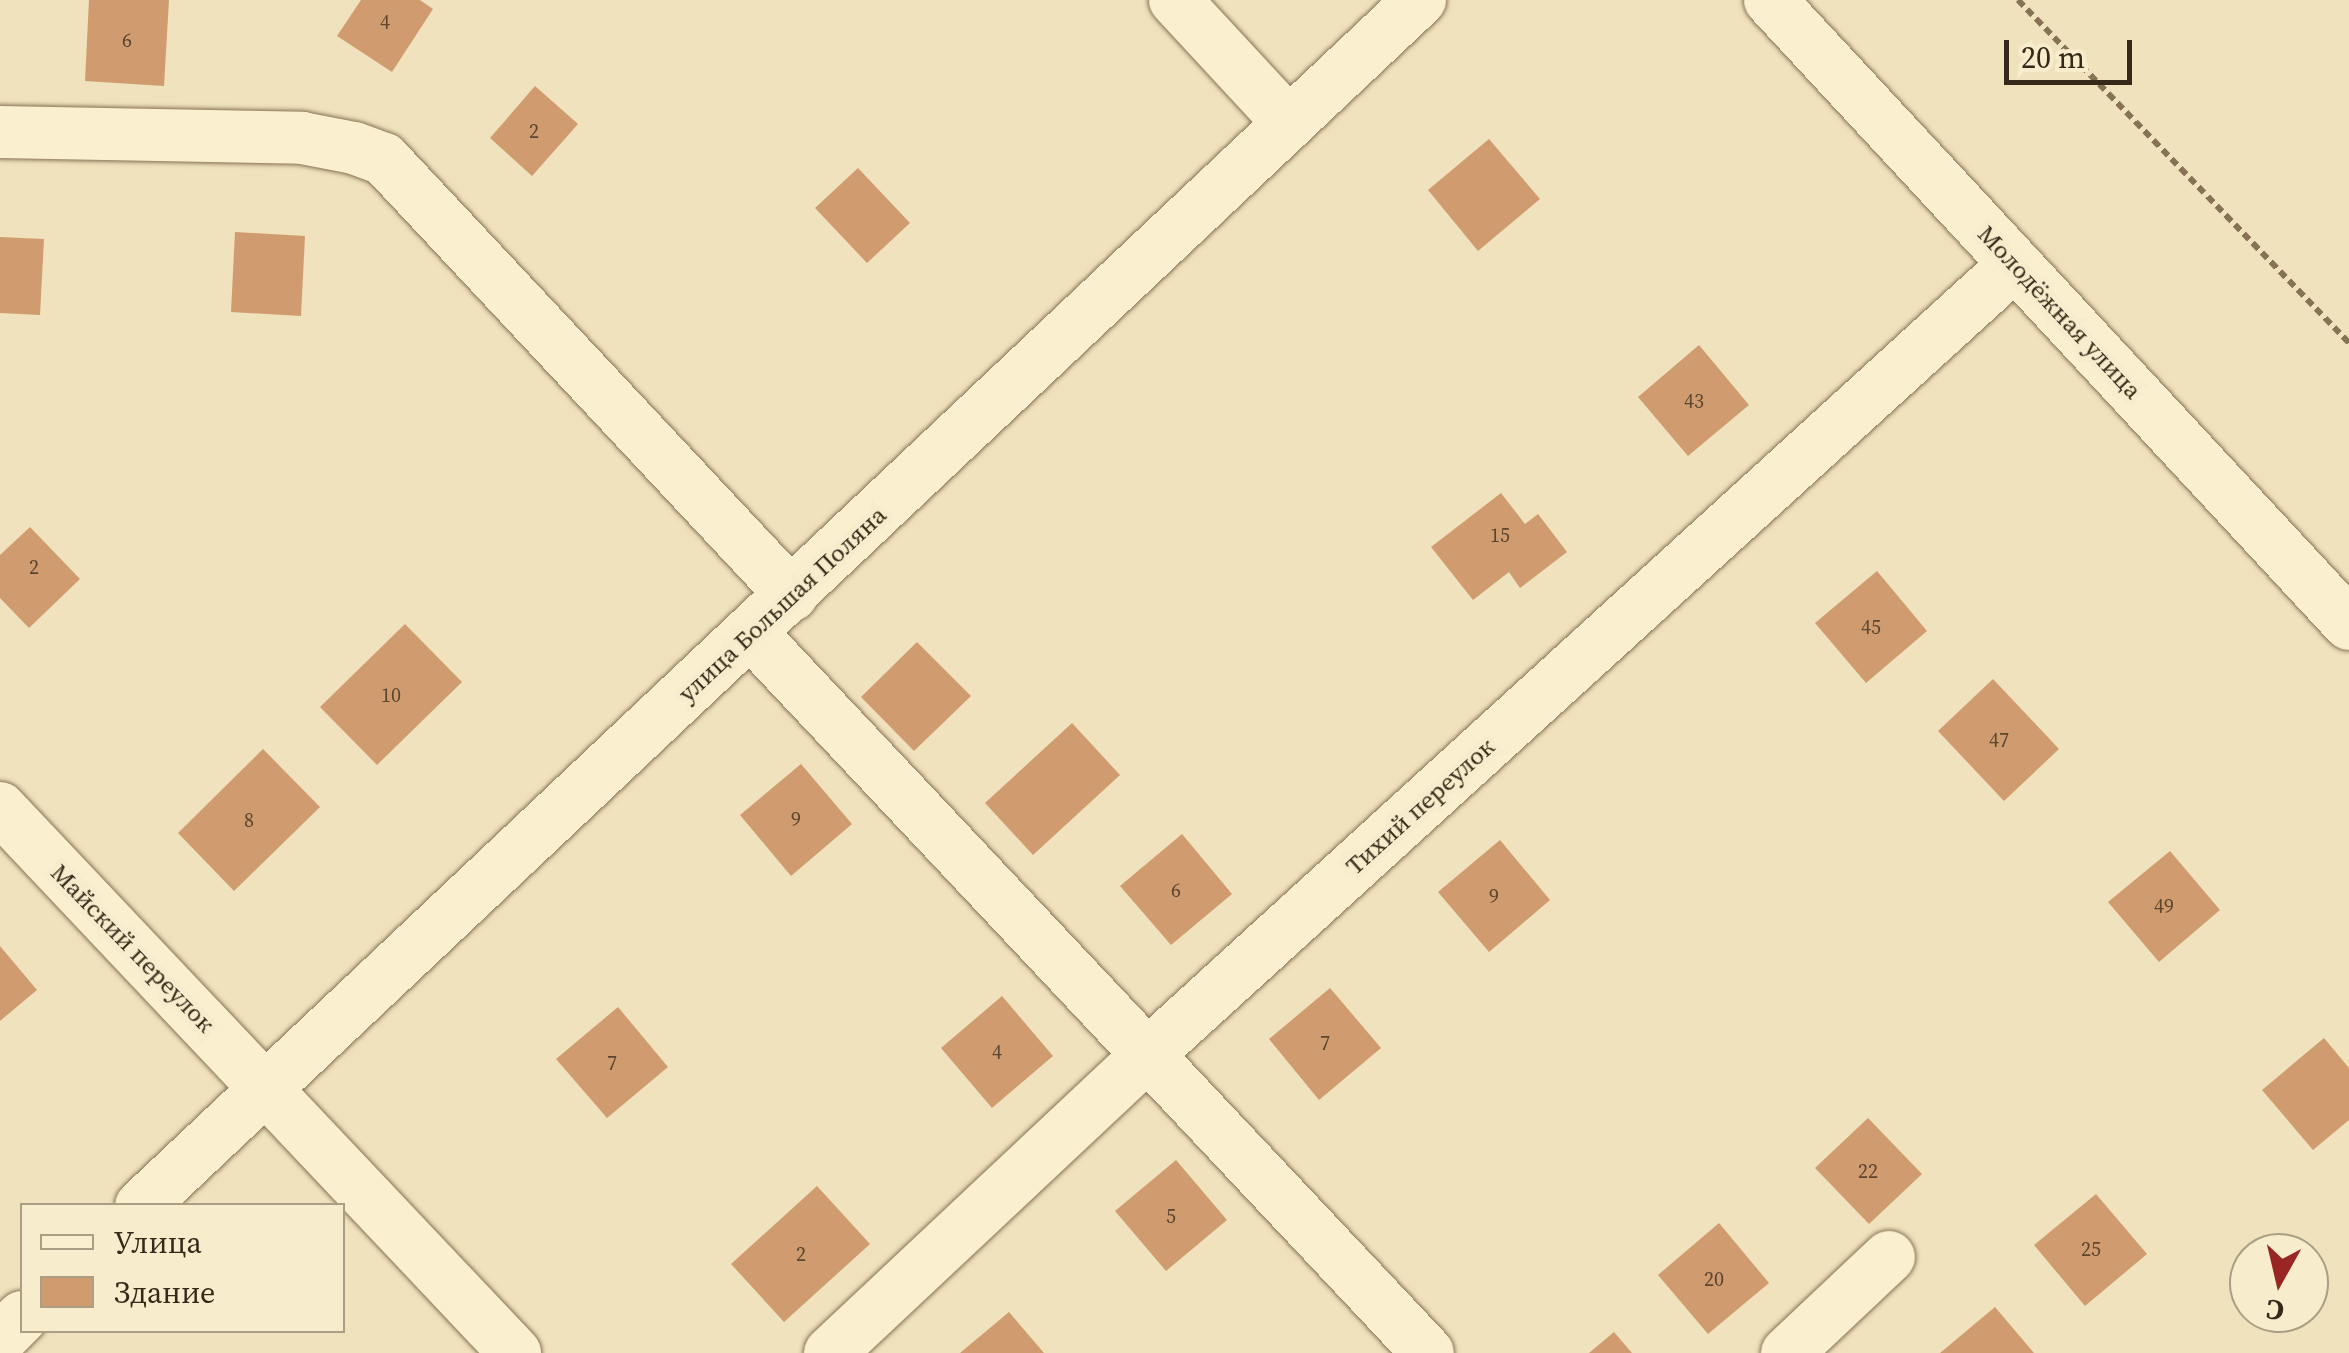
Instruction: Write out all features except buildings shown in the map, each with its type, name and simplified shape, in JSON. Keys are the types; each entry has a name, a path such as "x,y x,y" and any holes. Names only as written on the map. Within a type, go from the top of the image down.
{"street":[{"path":"1175,0 1289,123"},
{"name":"улица Большая Поляна","path":"144,1203 1420,0"},
{"name":"Молодёжная улица","path":"1770,0 2349,624"},
{"path":"0,132 302,138 354,148 384,159 792,595"},
{"name":"Тихий переулок","path":"830,1353 1147,1054 2015,264"},
{"path":"751,634 1428,1353"},
{"name":"Майский переулок","path":"0,808 515,1353"},
{"path":"1787,1353 1889,1256"},
{"path":"0,1338 20,1319"}],"path":[{"path":"2018,0 2349,343"}]}
